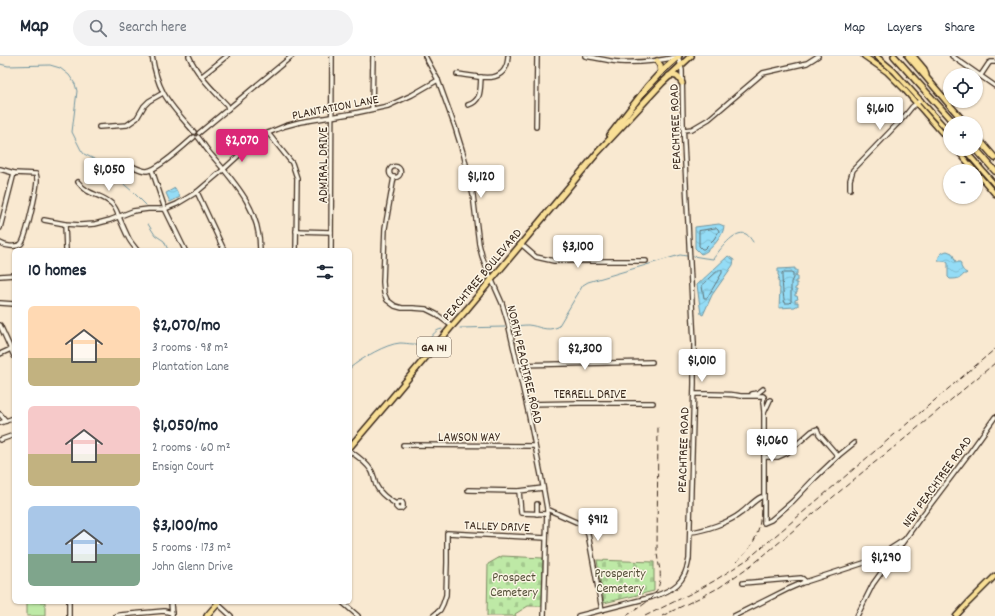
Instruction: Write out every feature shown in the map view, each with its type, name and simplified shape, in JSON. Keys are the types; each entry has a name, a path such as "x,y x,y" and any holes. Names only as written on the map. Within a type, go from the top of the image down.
{"highway":[{"name":"PEACHTREE BOULEVARD","path":"598,152 635,101 660,72 679,56"},
{"path":"890,56 910,75"},
{"path":"894,56 948,116"},
{"path":"908,56 959,116"},
{"path":"913,56 924,69 928,80"},
{"name":"PEACHTREE BOULEVARD","path":"352,445 598,152 669,76 681,64 691,57"},
{"path":"656,60 660,65 660,72"},
{"path":"669,76 677,76 682,83"},
{"path":"983,144 995,158"},
{"path":"982,156 995,171"},
{"path":"207,616 217,604"}],"main road":[{"path":"864,56 887,72 943,126"},
{"path":"876,56 894,71 943,133"},
{"path":"962,156 970,164"},
{"path":"970,156 995,185"},
{"path":"983,179 995,194"},
{"path":"956,616 995,576"}],"street":[{"path":"152,56 154,68 163,93 194,132 196,132 197,136 238,186 251,207 257,227 260,248"},
{"path":"189,56 202,76 228,108"},
{"path":"202,76 227,56"},
{"path":"132,166 141,171 152,170 197,136 228,108 292,56"},
{"name":"ADMIRAL DRIVE","path":"331,248 332,56"},
{"path":"372,109 373,56"},
{"name":"NORTH PEACHTREE ROAD","path":"425,56 438,80 455,127 473,195 479,244 491,280 502,303 527,404 547,509 544,616"},
{"path":"456,74 481,77 497,76 503,73 506,68 508,56"},
{"path":"536,127 537,56"},
{"path":"585,56 607,61 620,62 638,62 679,56"},
{"name":"PEACHTREE ROAD","path":"578,616 661,594 676,585 685,576 688,569 694,394 694,336 681,64 679,56"},
{"path":"684,130 692,129 709,119 763,73 807,63 818,56"},
{"path":"952,56 969,68"},
{"path":"983,73 989,63 995,62"},
{"path":"468,106 474,104 477,100 481,77"},
{"path":"983,77 995,86"},
{"name":"PLANTATION LANE","path":"44,220 65,224 95,224 133,211 165,209 177,204 197,192 252,143 268,133 300,122 388,106 438,80"},
{"path":"99,127 127,125 137,118 144,106 149,101 163,93"},
{"path":"850,189 850,180 853,170 912,107 919,102"},
{"path":"268,133 292,163 297,178 296,248"},
{"path":"0,169 14,173 37,175 30,216 21,245 9,246 0,243"},
{"path":"152,170 165,209 184,248"},
{"path":"0,228 14,173"},
{"path":"394,177 384,228 384,293 387,300 395,306 402,308 426,309 436,314 452,326"},
{"path":"78,182 87,191 111,203 117,210 129,239 136,248"},
{"path":"197,192 223,248"},
{"path":"65,224 66,248"},
{"path":"296,231 331,232"},
{"path":"521,244 536,257 554,261 646,261"},
{"path":"0,276 12,275"},
{"path":"0,304 12,304"},
{"path":"0,325 11,349 0,354"},
{"path":"518,365 652,362"},
{"path":"739,395 754,394 763,389"},
{"path":"694,394 764,397 764,523 771,520 793,501 838,456 854,443"},
{"path":"764,413 770,400"},
{"name":"TERRELL DRIVE","path":"527,404 653,403"},
{"path":"0,414 6,420"},
{"name":"NEW PEACHTREE ROAD","path":"734,616 786,590 867,562 880,556 905,540 995,417"},
{"path":"0,423 12,418"},
{"path":"764,457 778,457 787,453 817,428 819,434 838,456"},
{"path":"0,440 12,437"},
{"name":"LAWSON WAY","path":"403,445 535,446"},
{"path":"352,453 370,468 381,493 396,504"},
{"path":"468,490 519,491 543,488"},
{"path":"519,491 521,513 547,514"},
{"path":"690,532 698,531 730,520 761,497"},
{"path":"536,504 537,514"},
{"path":"547,509 582,525 588,534 602,610"},
{"name":"TALLEY DRIVE","path":"435,616 440,610 446,595 448,563 447,533 546,538"},
{"path":"857,616 874,584 905,540"},
{"path":"743,583 801,578 806,582"},
{"path":"68,604 70,616"},
{"path":"219,604 231,616"},
{"path":"344,604 358,616"},
{"path":"116,616 120,614 172,612"}],"green space":[{"name":"Prospect Cemetery","path":"502,556 543,558 542,606 528,606 515,614 516,616 487,616 488,564"},
{"name":"Prosperity Cemetery","path":"597,560 654,562 654,591 604,603"},
{"path":"27,604 45,604 45,616 27,616"}],"water":[{"path":"175,188 180,197 170,202 166,193"},
{"path":"719,224 724,226 722,234 712,247 705,253 701,254 695,248 695,227"},
{"path":"947,251 952,253 956,262 960,262 962,269 967,273 966,274 956,279 950,279 948,277 948,263 945,261 939,261 940,254"},
{"path":"728,256 734,260 733,265 712,295 703,315 701,314 697,285"},
{"path":"795,268 795,270 797,270 797,275 795,275 795,277 797,276 797,281 795,281 795,283 797,283 797,287 795,290 797,290 797,293 795,296 797,296 798,299 795,300 795,302 798,302 798,306 779,308 780,288 778,281 778,269"}],"waterway":[{"path":"0,64 8,66 50,65 60,68 69,75 75,84 77,91 72,132 81,150 84,154 96,160 146,205"},
{"path":"148,224 155,235 164,241 167,248"},
{"path":"693,256 713,259 727,242 741,233 746,234 753,242"},
{"path":"511,326 528,325 550,329 558,327 583,285 588,282 680,255 687,256"},
{"path":"460,328 505,327"},
{"path":"352,367 367,356 388,346 400,343 416,344 427,341 437,331 442,329"}],"railway":[{"path":"645,616 714,581 748,559 995,349"},
{"path":"662,616 720,587 757,561 995,363"},
{"path":"626,616 651,598 655,593 660,579 657,551 658,426"},
{"path":"736,562 749,549 759,528 761,502"}]}
